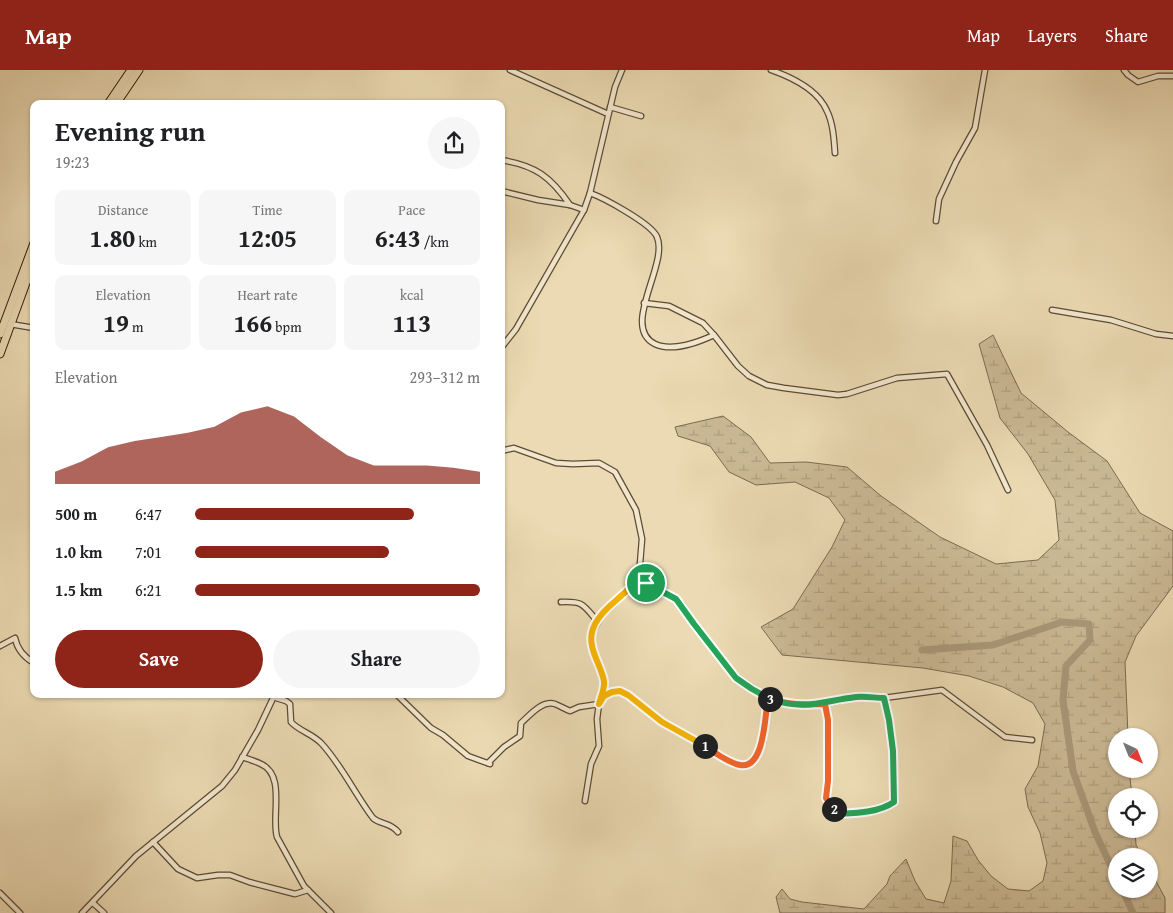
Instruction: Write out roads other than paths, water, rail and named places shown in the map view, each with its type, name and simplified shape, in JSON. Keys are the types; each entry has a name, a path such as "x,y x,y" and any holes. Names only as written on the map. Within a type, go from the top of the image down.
{"highway":[{"path":"111,100 131,70"},
{"path":"119,100 139,70"},
{"path":"0,354 7,323 30,256"},
{"path":"0,334 7,323 30,270"}],"street":[{"path":"510,70 608,114"},
{"path":"505,343 516,329 584,210 590,194 615,87 622,70"},
{"path":"771,70 788,76 816,95 822,102 830,118 835,153"},
{"path":"936,221 939,199 975,128 985,70"},
{"path":"1124,70 1138,82 1158,76 1173,76"},
{"path":"610,107 641,116"},
{"path":"505,161 527,165 539,172 558,186 570,205"},
{"path":"505,192 570,205 584,210"},
{"path":"590,194 647,224 656,235 659,245 659,257 644,303 646,338 650,342 667,348 697,342 714,335"},
{"path":"644,303 669,306 703,323 738,366 749,376 767,385 838,395 847,394 897,378 947,374 987,445 1008,490"},
{"path":"1052,310 1111,320 1156,334 1173,336"},
{"path":"7,323 30,327"},
{"path":"505,450 514,448 556,463 599,463 615,472 636,510 642,539 639,576 627,592 597,621 592,633 591,644 605,683 597,719 599,746 591,764 585,801"},
{"path":"639,576 656,589 676,599 736,678 768,698 785,704 800,706 825,704 854,697 884,698 942,690 1005,737 1032,740"},
{"path":"561,602 576,601 582,604 597,621"},
{"path":"0,646 15,638 16,645 30,661"},
{"path":"400,698 431,728 443,735 468,756 489,764 504,747 520,736 521,723 536,708 555,704 570,711 579,707 599,704 604,696 620,691 628,695 662,722 696,740 713,752 738,765 744,765 752,762 763,742 768,698"},
{"path":"82,913 124,867 222,786 242,758 258,730 273,698"},
{"path":"279,698 290,704 291,722 294,726 303,730 322,744 373,818 392,826 398,832"},
{"path":"825,704 828,720 828,781 826,798 836,814 849,814 879,809 888,806 895,799 893,751 884,698"},
{"path":"242,758 263,764 270,772 277,795 275,829 277,837 290,863 308,890 331,913"},
{"path":"153,842 178,869 197,878 230,875 295,894 308,890"},
{"path":"0,893 20,913"},
{"path":"92,903 104,913"}],"waterway":[{"path":"922,650 993,645 1062,622 1089,624 1090,640 1066,666 1063,700 1073,771 1095,832 1108,860"},
{"path":"1126,898 1133,913"}]}
